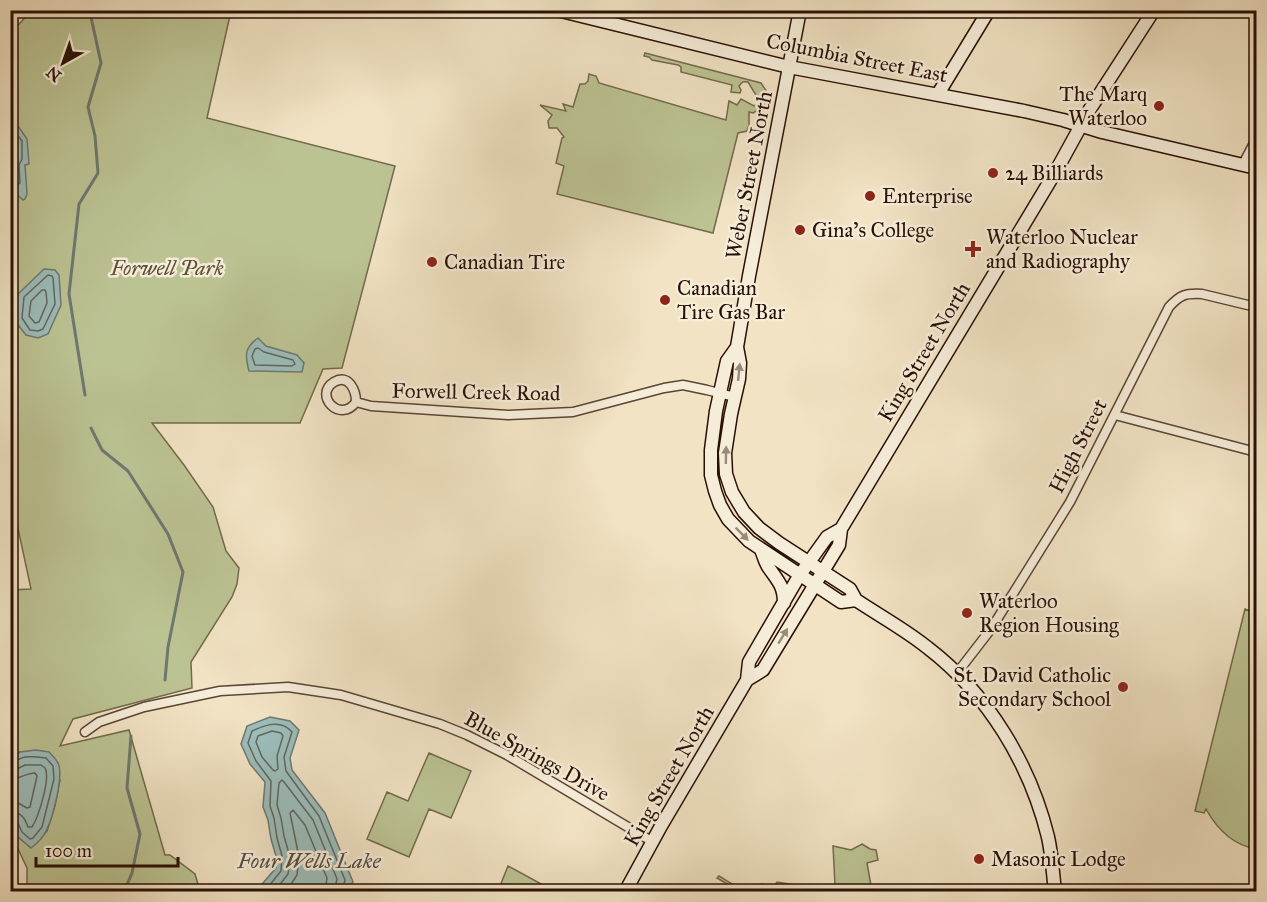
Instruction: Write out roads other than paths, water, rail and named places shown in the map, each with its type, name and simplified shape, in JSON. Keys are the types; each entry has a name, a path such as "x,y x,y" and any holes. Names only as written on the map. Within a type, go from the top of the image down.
{"main road":[{"name":"Columbia Street East","path":"556,10 789,67 1024,111 1102,132 1257,168"},
{"name":"Weber Street North","path":"800,10 737,347 740,363 725,453 726,474 732,492 744,512 759,528 850,589 856,600 930,648 978,696 997,720 1029,778 1048,838 1055,891"},
{"path":"938,94 989,10"},
{"name":"King Street North","path":"625,891 747,680 762,669 839,545 841,529 1052,178 1090,109 1154,10"},
{"name":"Weber Street North","path":"737,347 727,361 716,411 710,461 720,505 728,519 748,541 841,602 856,600"},
{"name":"King Street North","path":"747,680 749,662 808,562 827,537 841,529"},
{"path":"761,550 768,567 782,588 784,603"}],"street":[{"path":"1243,164 1257,139"},
{"name":"High Street","path":"957,674 991,629 1070,502 1168,307 1182,295 1202,294 1257,307"},
{"name":"Forwell Creek Road","path":"356,402 371,406 508,415 573,412 682,385 735,397"},
{"path":"1115,415 1257,452"},
{"name":"Blue Springs Drive","path":"85,732 99,722 144,707 220,692 288,687 341,695 440,724 467,735 507,755 653,842"}],"water":[{"path":"11,116 27,139 29,164 25,165 27,194 23,200 13,191 10,169"},
{"path":"44,269 55,270 59,275 61,305 48,334 38,338 26,335 15,321 18,294"},
{"path":"258,338 266,346 297,355 304,363 302,372 249,371 248,349"},
{"name":"Four Wells Lake","path":"270,717 290,721 299,730 290,758 292,770 325,813 353,882 346,891 256,891 276,868 276,856 263,807 265,782 250,764 241,744 247,726"},
{"path":"36,750 49,752 54,757 58,763 60,777 55,806 46,832 31,848 17,836 11,823 10,758 20,752"}],"waterway":[{"path":"78,10 91,17 101,63 88,107 95,136 98,173 79,204 69,294 85,395"},
{"path":"91,428 102,450 128,471 168,534 183,572 168,647 165,680"},
{"path":"124,892 132,873 140,834 127,788 131,736"}],"place":[{"name":"The Marq Waterloo","path":"1159,106"},
{"name":"24 Billiards","path":"993,173"},
{"name":"Enterprise","path":"870,196"},
{"name":"Gina's College","path":"800,230"},
{"name":"Waterloo Nuclear and Radiography","path":"973,249"},
{"name":"Canadian Tire","path":"432,262"},
{"name":"Canadian Tire Gas Bar","path":"665,300"},
{"name":"Waterloo Region Housing","path":"967,613"},
{"name":"St. David Catholic Secondary School","path":"1123,687"},
{"name":"Masonic Lodge","path":"979,859"}],"park label":[{"name":"Forwell Park","path":"167,268"}]}
